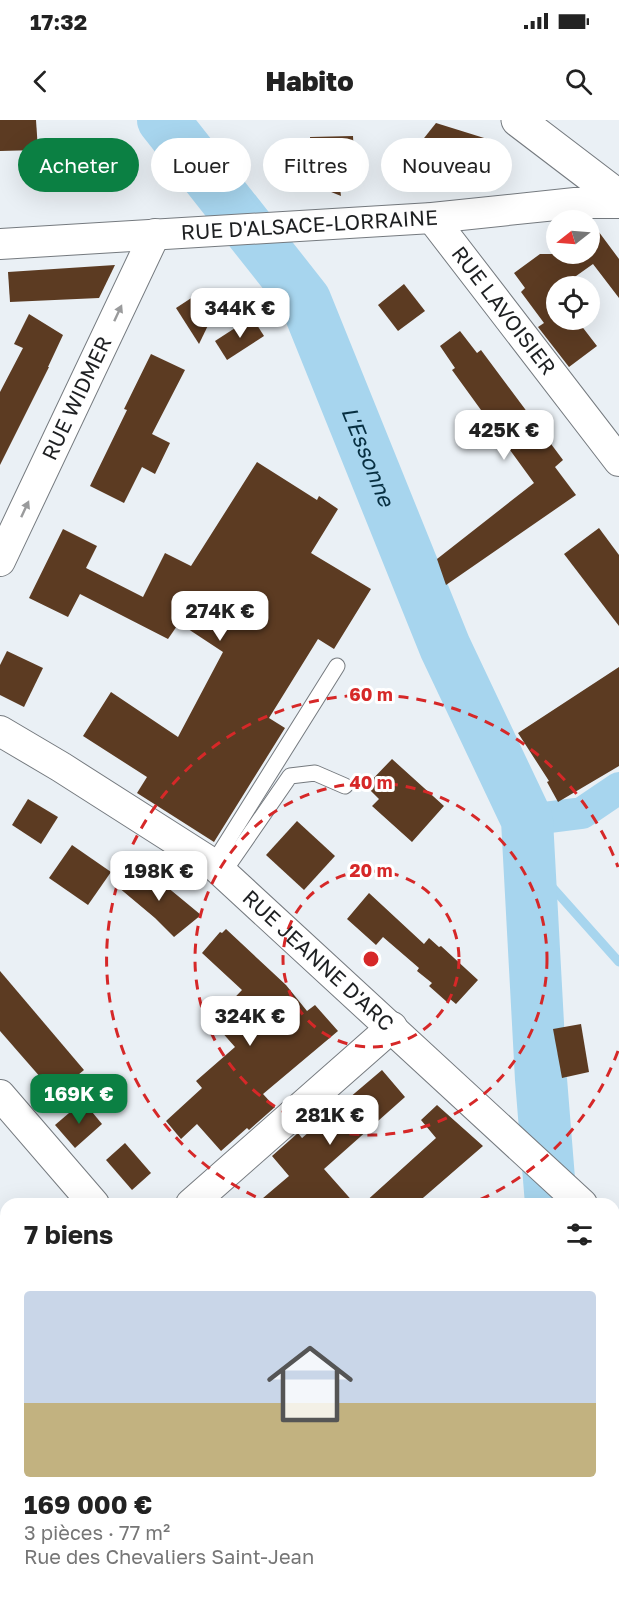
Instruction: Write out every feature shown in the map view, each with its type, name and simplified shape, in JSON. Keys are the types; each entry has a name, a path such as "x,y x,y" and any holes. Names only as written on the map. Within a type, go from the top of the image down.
{"street":[{"path":"518,120 556,152 619,197"},
{"name":"RUE D'ALSACE-LORRAINE","path":"0,244 432,218 575,203 619,203"},
{"name":"RUE LAVOISIER","path":"432,218 619,461"},
{"name":"RUE WIDMER","path":"0,561 155,234"},
{"name":"RUE JEANNE D'ARC","path":"0,731 61,767 218,869 576,1198"},
{"path":"198,1198 392,1027"},
{"path":"0,1095 89,1198"}],"lane":[{"path":"218,869 337,666"},
{"path":"218,869 290,776 315,773 345,786"}],"building":[{"path":"0,120 36,120 37,138 18,138 18,151 0,151"},
{"path":"436,123 484,138 424,138"},
{"path":"353,136 353,138 310,138"},
{"path":"600,233 619,259 619,298 593,264 600,264"},
{"path":"540,254 546,254 546,264 593,264 576,276 546,276 546,330 585,330 597,346 569,367 538,327 544,323 521,292 525,288 514,273"},
{"path":"115,265 99,298 10,302 8,272"},
{"path":"404,284 425,311 398,331 378,305"},
{"path":"202,291 215,311 199,344 176,308"},
{"path":"29,314 63,335 0,465 0,392 23,348 14,344"},
{"path":"252,317 264,336 227,360 215,341"},
{"path":"460,331 477,353 481,350 563,460 555,467 576,495 446,585 437,559 534,483 452,370 455,368 440,346"},
{"path":"151,354 185,370 152,434 170,443 155,474 142,467 124,503 90,486"},
{"path":"257,462 317,500 319,496 338,509 311,553 371,589 334,649 318,639 269,718 285,728 214,842 137,793 147,777 83,736 111,692 178,737 223,652 179,623 168,639 80,594 68,617 29,598 63,529 97,546 86,568 143,597 165,553 191,566"},
{"path":"599,528 619,555 619,626 564,554"},
{"path":"7,651 43,668 24,707 0,695 0,665"},
{"path":"619,667 619,766 558,802 547,782 549,781 518,733"},
{"path":"392,759 444,806 412,842 372,806 379,799 366,786"},
{"path":"28,799 58,817 41,844 12,825"},
{"path":"297,821 335,856 304,890 266,855"},
{"path":"72,845 111,872 88,905 49,878"},
{"path":"133,868 144,878 149,872 201,915 174,937 118,887"},
{"path":"369,893 424,944 429,938 439,947 441,946 478,980 456,1004 450,999 447,1002 429,986 432,983 417,971 419,968 383,937 376,945 347,919"},
{"path":"226,929 286,985 307,1011 315,1005 338,1031 263,1094 275,1107 221,1151 197,1124 181,1139 166,1121 202,1088 196,1081 235,1047 212,1021 242,990 202,953 220,932"},
{"path":"0,971 84,1070 55,1094 0,1031"},
{"path":"581,1024 589,1072 562,1078 553,1029"},
{"path":"382,1070 405,1097 324,1169 350,1198 263,1198 289,1176 272,1156 298,1133 302,1138"},
{"path":"83,1101 102,1124 75,1148 55,1125"},
{"path":"437,1105 483,1146 423,1198 370,1198 436,1138 421,1120"},
{"path":"125,1143 151,1173 132,1190 106,1160"}],"waterway":[{"name":"L'Essonne","path":"163,120 305,300 445,647 527,820 541,1079 551,1198"},
{"name":"L'Essonne","path":"527,820 582,813 619,788"},
{"name":"L'Essonne","path":"527,820 544,878 619,962"}]}
